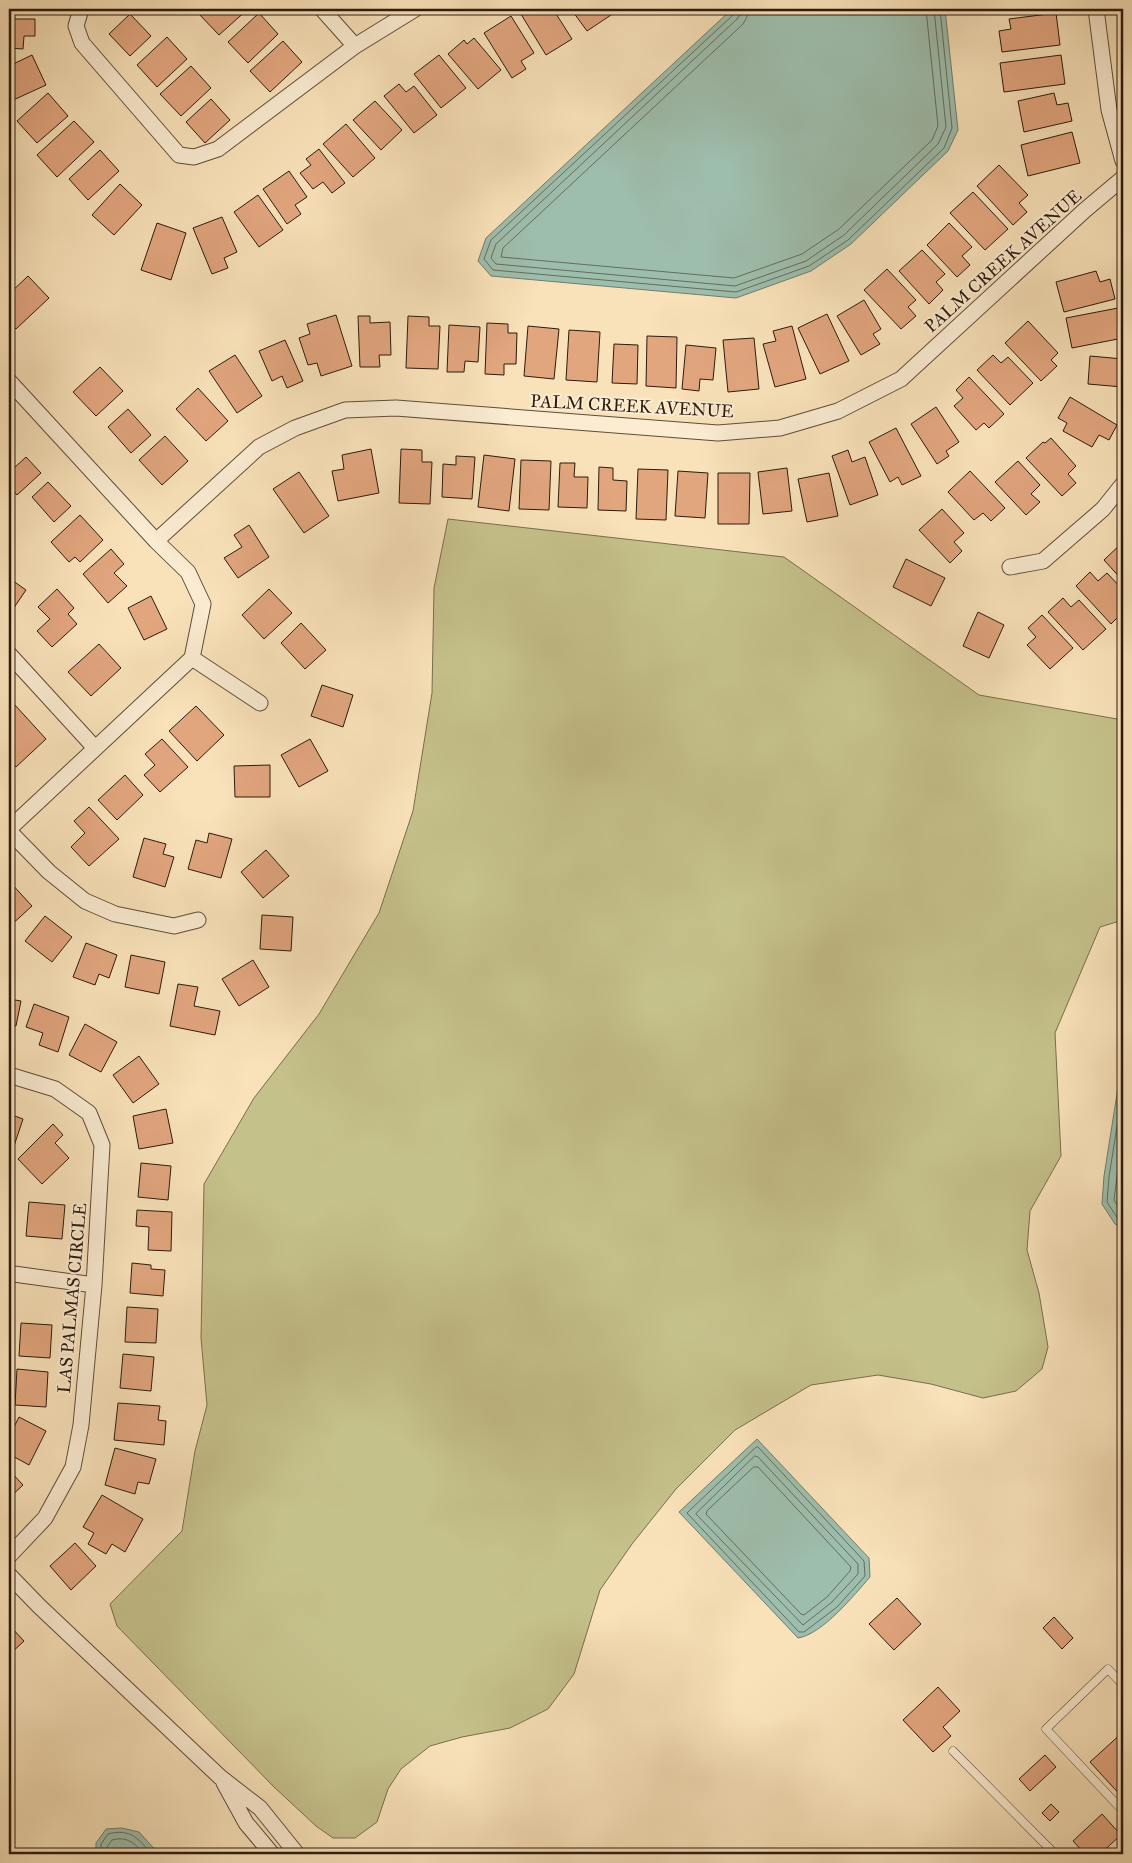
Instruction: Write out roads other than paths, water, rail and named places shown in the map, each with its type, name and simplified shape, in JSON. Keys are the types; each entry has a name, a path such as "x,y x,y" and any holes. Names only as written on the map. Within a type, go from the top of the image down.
{"street":[{"path":"81,9 76,26 82,43 179,155 194,157 218,149 355,46 415,9"},
{"path":"322,9 355,46"},
{"path":"1096,9 1109,110 1123,161"},
{"name":"PALM CREEK AVENUE","path":"156,541 259,447 294,428 345,410 396,408 718,433 780,428 838,412 901,379 1085,210 1123,178"},
{"path":"9,381 156,541 188,572 202,604 192,658 9,830 49,872 85,901 115,914 174,926 198,920"},
{"path":"1010,567 1043,561 1102,509 1123,484"},
{"path":"9,654 95,748"},
{"path":"192,658 260,703"},
{"name":"LAS PALMAS CIRCLE","path":"9,1075 55,1089 89,1113 102,1145 94,1285 81,1425 73,1467 45,1518 9,1556"},
{"path":"14,1274 94,1285"},
{"path":"9,1576 38,1606 220,1778 260,1808 297,1854"},
{"path":"220,1778 246,1823 272,1854"}],"lane":[{"path":"1123,1685 1108,1669 1046,1729 1123,1810"},
{"path":"952,1752 1055,1854"}],"water":[{"path":"732,9 945,9 958,130 948,151 851,244 811,271 736,298 491,276 478,261 486,238"},
{"path":"1123,1056 1123,1228 1115,1224 1102,1204 1104,1176"},
{"path":"757,1439 869,1558 870,1577 856,1594 828,1622 808,1635 798,1638 679,1512"},
{"path":"122,1828 139,1832 159,1854 96,1854 96,1843 106,1829"}]}
